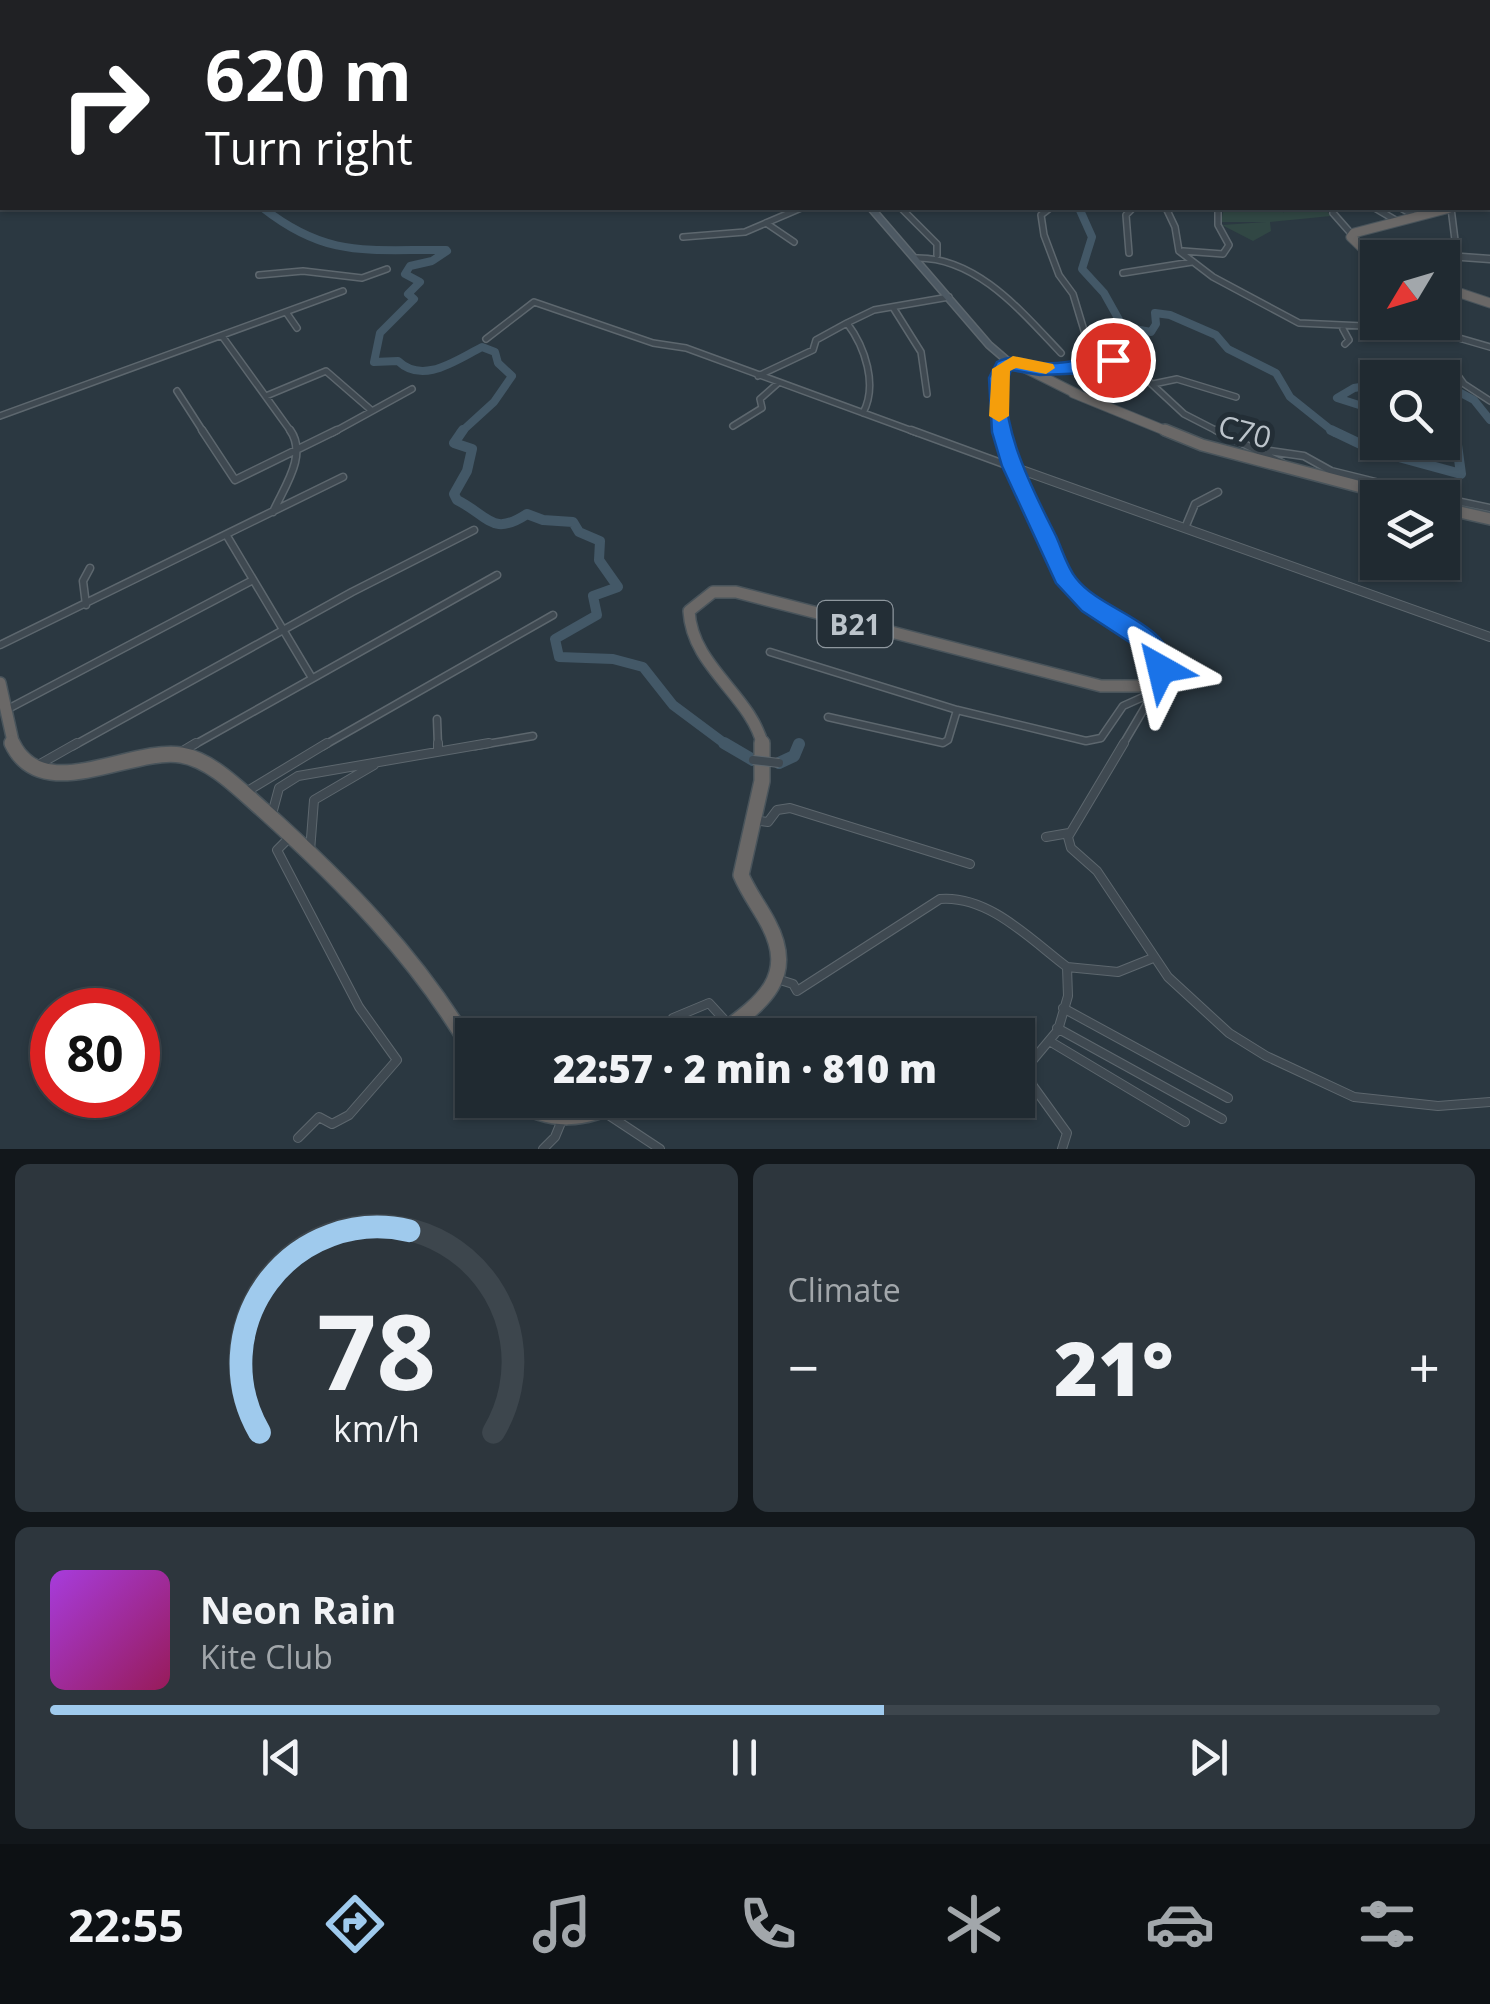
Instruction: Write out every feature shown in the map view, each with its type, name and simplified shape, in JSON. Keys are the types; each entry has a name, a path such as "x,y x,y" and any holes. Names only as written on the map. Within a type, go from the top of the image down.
{"highway":[{"path":"1362,240 1359,234 1372,228 1434,210"},
{"path":"1460,293 1490,303"},
{"path":"999,356 1011,366"},
{"name":"B21","path":"776,978 780,956 777,942 741,875 764,780 763,739 757,725 697,645 688,622 692,606 713,592 752,596 1096,684 1138,687 1160,674 1160,658 1153,646 1090,604 1067,583 1012,466 1002,432 999,386 1011,366"},
{"name":"C70","path":"1011,366 1202,446 1360,487"},
{"path":"1460,512 1490,519"},
{"path":"0,683 14,750 34,767 69,773 151,755 180,755 202,761 244,793 379,924 455,1021"},
{"path":"741,1018 771,992 776,978"},
{"path":"554,1118 572,1118"}],"main road":[{"path":"873,210 999,356"},
{"path":"970,322 1011,366"}],"street":[{"path":"683,238 745,232 794,210"},
{"path":"903,210 937,244 937,256"},
{"path":"1048,210 1041,216 1055,265 1073,294 1083,332 1142,373 1184,414 1263,450 1292,469"},
{"path":"1129,253 1126,214 1131,210"},
{"path":"1167,210 1175,226 1179,251 1289,320 1342,328 1428,328 1490,347"},
{"path":"1179,251 1224,254 1229,243 1218,226 1218,210"},
{"path":"1331,210 1360,242"},
{"path":"1331,210 1360,242"},
{"path":"1378,210 1398,222"},
{"path":"1405,210 1416,216"},
{"path":"1452,210 1455,240"},
{"path":"765,223 794,242"},
{"path":"915,258 937,256 977,276 1062,353"},
{"path":"1460,256 1490,260"},
{"path":"1124,273 1193,262"},
{"path":"259,275 297,271 362,278 386,269"},
{"path":"0,416 344,291"},
{"path":"758,376 772,365 790,362 815,348 816,340 874,310 949,297"},
{"path":"486,340 534,302 653,343 686,348 1490,637"},
{"path":"894,309 921,352 927,394"},
{"path":"286,312 297,328"},
{"path":"847,323 858,335 872,392 863,413"},
{"path":"1342,328 1349,340 1345,344"},
{"path":"222,336 300,449"},
{"path":"1134,346 1142,373"},
{"path":"1011,366 1089,367 1096,361 1113,360 1110,352"},
{"path":"266,396 324,371 372,410"},
{"path":"1460,378 1490,401"},
{"path":"1153,384 1177,380 1236,397"},
{"path":"733,426 762,408 760,399 778,384"},
{"path":"177,391 235,480 412,389"},
{"path":"273,512 300,449"},
{"path":"1263,450 1304,456 1330,471 1367,480"},
{"path":"0,645 343,477"},
{"path":"1184,530 1195,504 1218,492"},
{"path":"1460,502 1490,508"},
{"path":"34,767 474,530"},
{"path":"227,536 312,678"},
{"path":"86,606 83,581 90,568"},
{"path":"171,758 496,575"},
{"path":"5,710 251,581"},
{"path":"244,793 408,694 552,615"},
{"path":"770,652 956,710 1092,742 1101,738 1123,706 1156,690 1107,777 1068,833 1046,838"},
{"path":"828,716 943,743 948,740 956,710"},
{"path":"436,719 438,752"},
{"path":"270,820 279,788 287,780 533,736"},
{"path":"309,857 314,800 335,789 344,776 390,759"},
{"path":"753,760 780,763"},
{"path":"753,820 773,820 778,810 790,808 970,864"},
{"path":"1068,833 1071,848 1097,871 1153,958 1188,998 1229,1034 1317,1082 1354,1097 1408,1105 1490,1102"},
{"path":"289,838 277,850 279,860 299,889 328,953 370,1027 387,1043 396,1060 348,1115 332,1124 319,1118 298,1138"},
{"path":"776,978 792,984 797,991 940,899 953,896 986,910 1068,968 1084,966 1118,972 1153,958"},
{"path":"1062,1149 1067,1133 1061,1118 1033,1090 1027,1068 1033,1055 1052,1042 1058,1028 1070,980 1068,968"},
{"path":"675,1018 709,1003 723,1018"},
{"path":"1063,1008 1228,1098"},
{"path":"1058,1028 1222,1119"},
{"path":"1052,1042 1185,1122"},
{"path":"613,1118 660,1149"},
{"path":"543,1149 555,1138 562,1120"},
{"path":"555,1138 562,1149"}],"green space":[{"path":"1224,210 1326,210 1331,216 1270,222 1271,231 1253,241 1222,225 1266,222 1221,222"}],"waterway":[{"path":"266,210 308,236 350,248 446,250"},
{"path":"1080,210 1092,237 1082,269 1104,293 1123,327 1151,332 1156,324 1155,313 1170,315 1216,335 1228,349 1276,373 1290,397 1332,430"},
{"path":"447,251 432,261 410,266 405,274 420,282 408,294 414,299 380,333 374,362 398,361 408,368 429,371 482,347 495,352 498,363 512,376 494,402 463,431"},
{"path":"1360,387 1337,398 1360,405"},
{"path":"1460,393 1474,400 1490,420"},
{"path":"1332,430 1360,444"},
{"path":"1332,430 1335,433"},
{"path":"463,431 454,443 472,449 467,471 454,494 457,500 491,522 506,524 527,514 543,520 573,522 579,532 600,541 599,560 618,587 593,596 597,615 555,639 559,657 613,659 643,667 673,705 728,746"},
{"path":"1410,460 1461,474 1459,460"},
{"path":"724,743 753,760"},
{"path":"779,763 794,756 799,744"}],"slow traffic":[{"path":"999,416 1001,369 1013,362 1046,368"}],"route":[{"path":"1113,360 1096,361 1089,367 1040,369 1013,362 1004,366 998,378 999,416 1012,466 1067,583 1090,604 1153,646 1161,669"}]}
